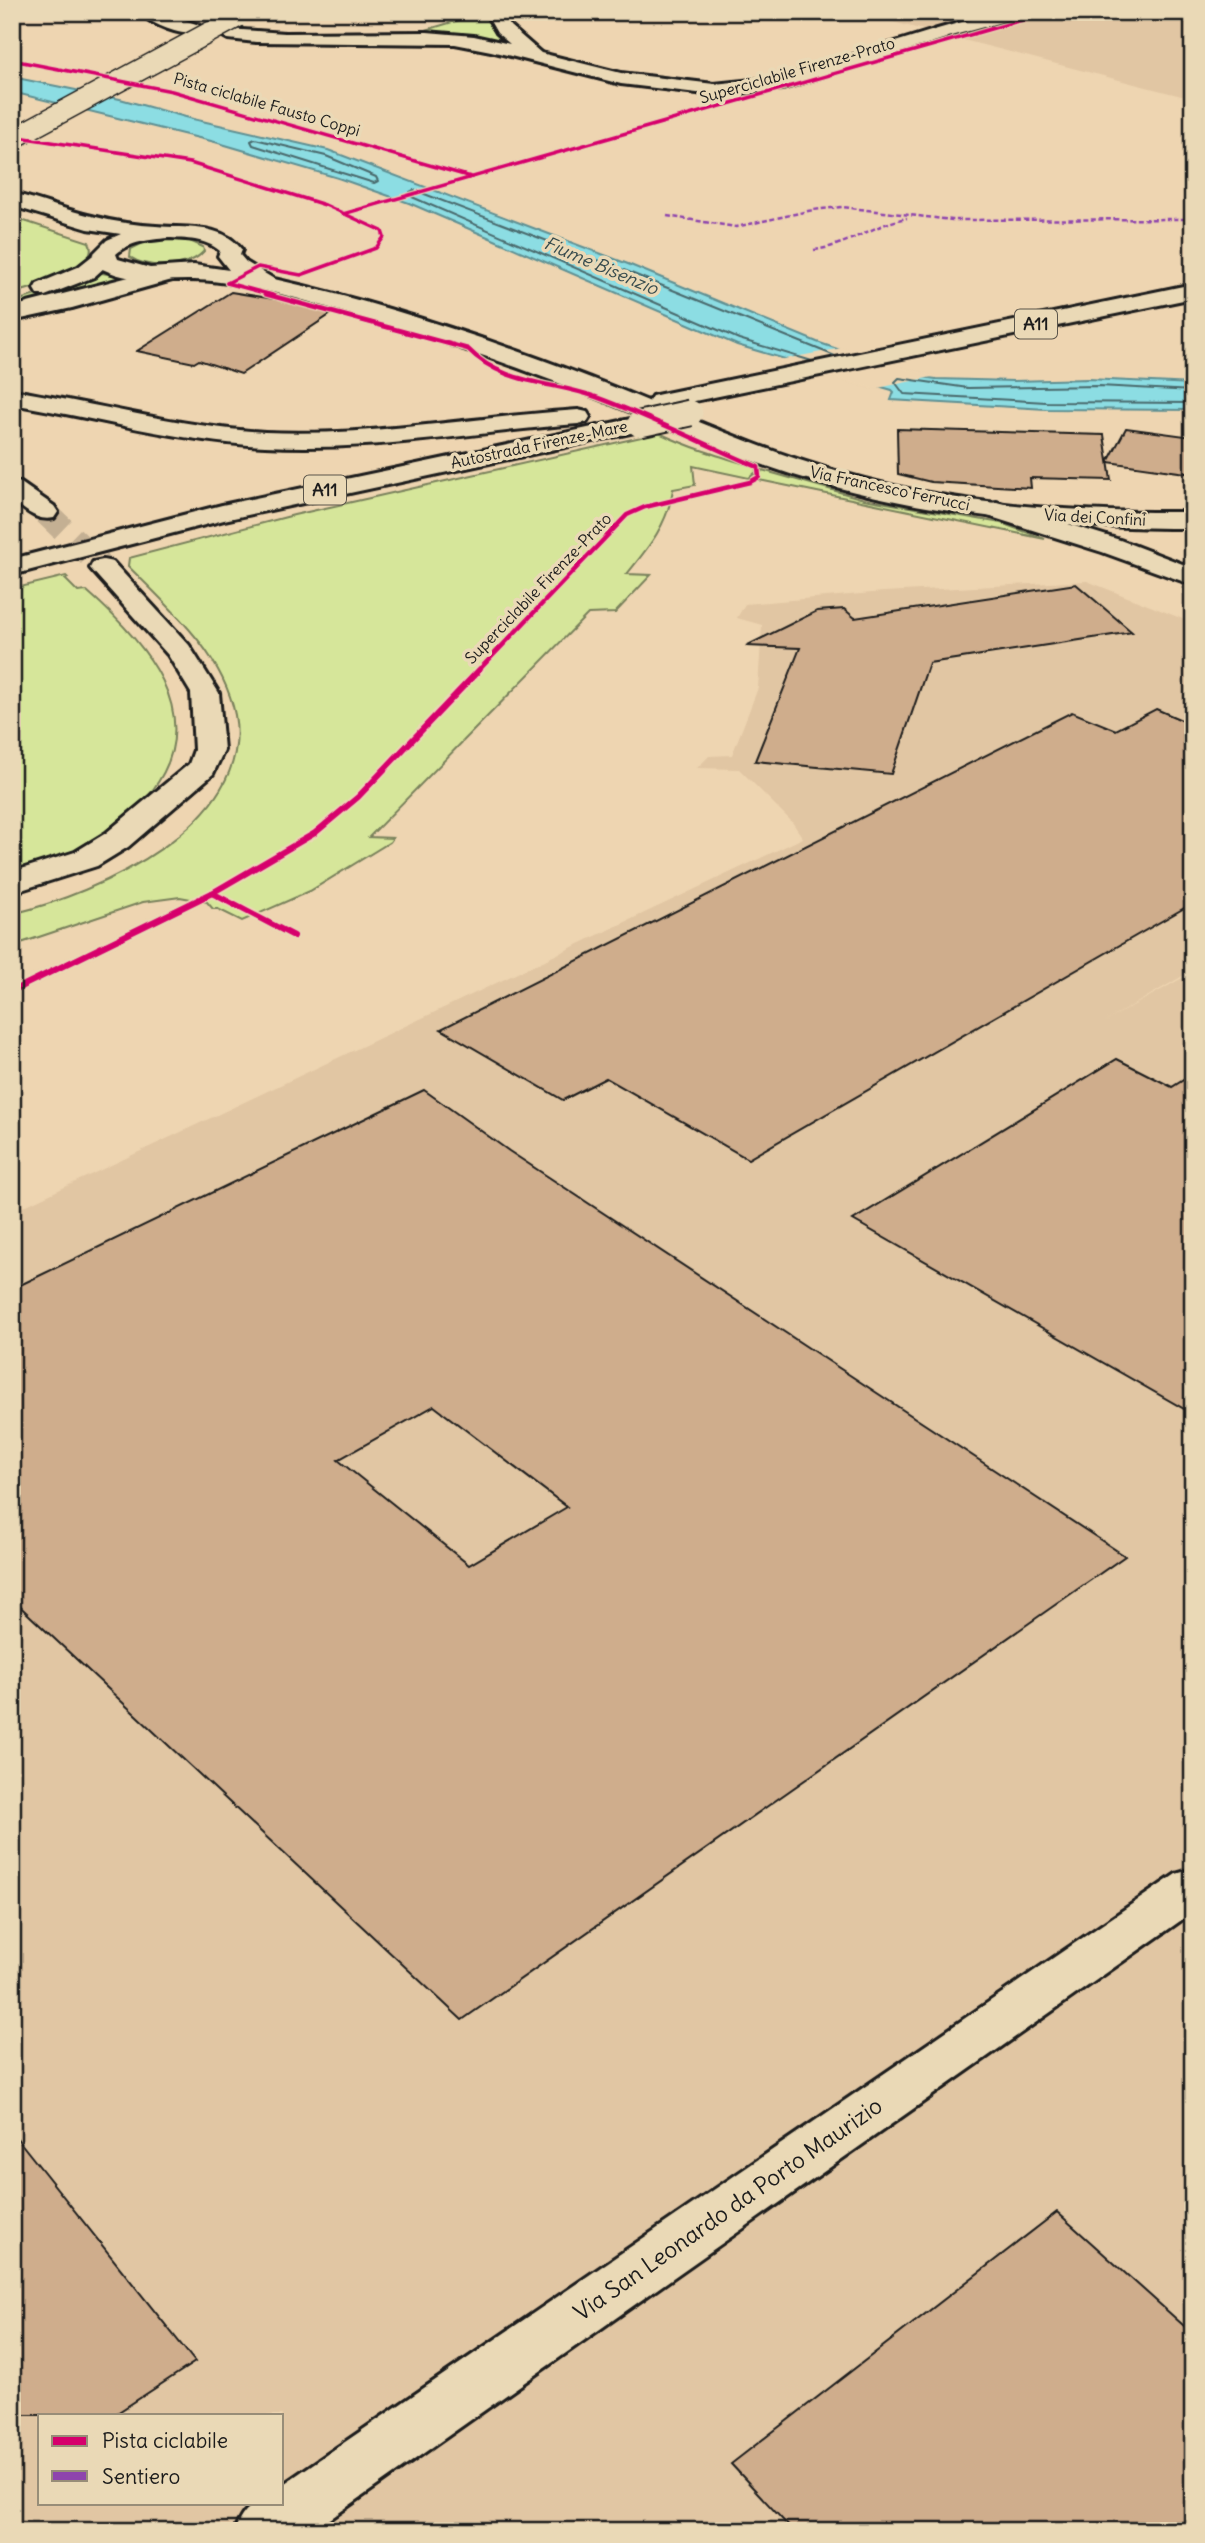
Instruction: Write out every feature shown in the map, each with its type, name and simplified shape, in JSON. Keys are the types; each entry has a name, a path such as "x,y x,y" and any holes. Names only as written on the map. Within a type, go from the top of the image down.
{"main road":[{"path":"148,12 165,21 193,29"},
{"path":"494,12 503,29 532,54"},
{"path":"228,34 275,38 455,39 532,54 596,74 657,85 713,89 783,83 1017,12"},
{"path":"12,139 242,15"},
{"path":"338,38 407,30 451,20"},
{"name":"Via Francesco Ferrucci","path":"12,200 96,224 191,233 227,243 231,250 221,263 188,273"},
{"name":"Via Francesco Ferrucci","path":"12,214 98,241 117,268 164,275 188,273 269,282"},
{"name":"Via Francesco Ferrucci","path":"106,253 128,239 162,232"},
{"path":"12,298 70,280 106,253"},
{"name":"Via Francesco Ferrucci","path":"229,256 238,267 269,282 443,334 526,363 706,435 795,467 865,486 996,510"},
{"path":"12,314 64,303 164,275"},
{"name":"Autostrada Firenze-Mare","path":"12,546 264,484 1193,291"},
{"name":"Autostrada Firenze-Mare","path":"12,567 222,513 1193,308"},
{"path":"12,397 153,426 262,439 326,440 427,433 513,421 587,416"},
{"path":"12,488 45,512"},
{"path":"996,510 1111,547 1193,578"},
{"name":"Via dei Confini","path":"996,510 1104,519 1193,520"},
{"path":"12,883 41,876 96,853 147,817 202,768 209,750 205,694 179,651 103,568"},
{"path":"12,904 75,881 109,865 133,853 164,831 194,802 204,781 202,768"},
{"name":"Via San Leonardo da Porto Maurizio","path":"264,2531 1193,1887"}],"shaded area":[{"path":"853,12 1193,12 1193,99 940,34"},
{"path":"1087,581 1193,623 1193,970 1104,1022 1193,972 1193,2531 12,2531 12,1212 803,838 792,822 739,769 697,768 709,756 732,755 758,688 762,625 737,618 745,604 884,592"}],"green space":[{"path":"484,14 492,29 511,44 416,33"},
{"path":"12,217 89,242 90,252 86,261 63,276 12,293"},
{"path":"167,239 190,241 203,247 204,251 189,261 168,265 147,264 130,257 131,249 145,242"},
{"path":"96,272 136,279 12,310 12,302 64,287"},
{"path":"659,433 695,448 755,467 756,472 749,478 693,466 695,485 673,489 662,524 627,574 651,575 615,613 588,614 369,837 393,838 390,842 310,891 242,921 213,909 207,902 180,897 143,902 12,946 12,914 85,890 125,871 162,848 195,821 220,789 235,754 235,715 219,672 193,633 128,566 129,558 294,515"},
{"path":"762,470 864,499 1001,523 1045,539 759,480"},
{"path":"66,576 68,578 65,579 78,592 87,591 109,611 148,656 163,681 172,707 174,734 168,762 152,791 125,820 101,839 82,849 12,874 12,589"}],"water":[{"name":"Fiume Bisenzio","path":"12,77 120,99 328,150 628,264 817,342 915,376 936,379 1088,379 1193,384 1193,410 1046,409 891,400 894,392 892,390 737,345 409,203 338,178 215,142 12,92"}],"pier":[{"path":"842,348 888,364 937,376 873,389 774,361"}],"building":[{"path":"231,292 311,305 334,312 241,374 199,360 194,363 137,351"},
{"path":"1126,428 1193,437 1193,474 1108,462"},
{"path":"897,429 1104,435 1111,480 1030,478 1031,488 931,482 898,474"},
{"path":"1076,584 1132,632 929,663 891,774 755,761 800,648 746,646 817,611 844,609 855,618"},
{"path":"1156,709 1193,725 1193,903 748,1159 606,1078 563,1100 441,1029 1072,712 1116,730"},
{"path":"1117,1059 1172,1087 1193,1074 1193,1414 853,1220"},
{"path":"424,1090 509,1151 1125,1556 462,2020 12,1599 12,1289","holes":["434,1406 567,1507 469,1565 338,1460"]},
{"path":"12,2132 195,2362 116,2414 12,2415"},
{"path":"1057,2212 1193,2334 1193,2531 793,2531 731,2464"}],"tunnel":[{"path":"45,512 103,568"}],"marked path":[{"path":"667,216 736,227 813,210 842,207 952,220 1193,219"},
{"path":"814,250 839,245 881,225 907,218"}],"cycle path":[{"name":"Superciclabile Firenze-Prato","path":"343,214 1050,12"},
{"name":"Pista ciclabile Fausto Coppi","path":"12,60 172,91 471,177"},
{"path":"12,136 190,163 325,205 382,231 384,237 376,248 301,275 258,267 227,283"},
{"name":"Superciclabile Firenze-Prato","path":"227,283 468,349 494,370 527,381 595,397 758,467 760,472 759,477 750,482 645,507 627,515 358,797 315,833 212,893 294,936"},
{"path":"12,991 212,893"}]}
